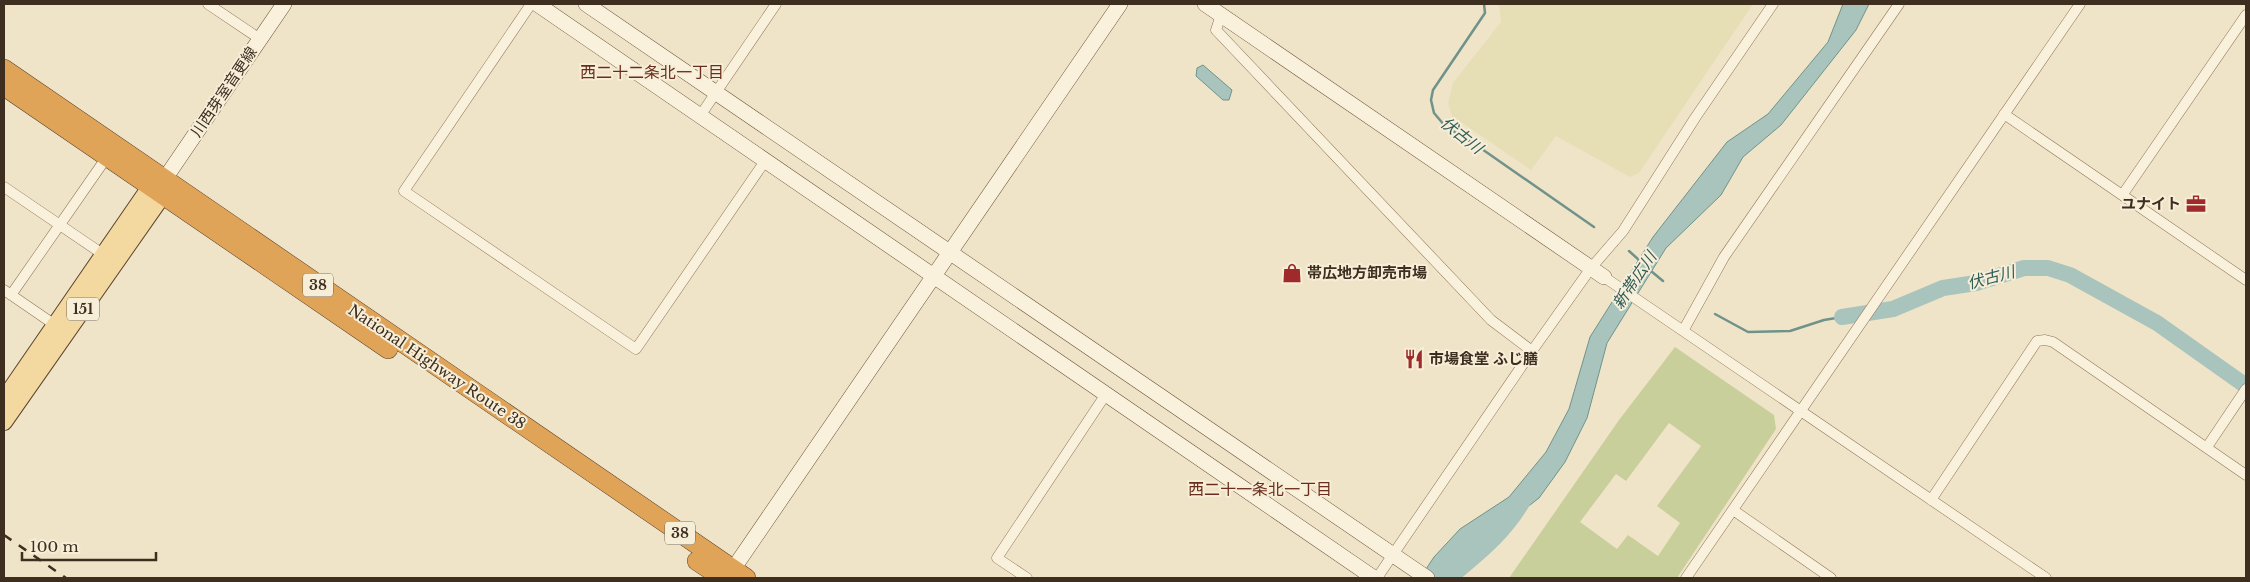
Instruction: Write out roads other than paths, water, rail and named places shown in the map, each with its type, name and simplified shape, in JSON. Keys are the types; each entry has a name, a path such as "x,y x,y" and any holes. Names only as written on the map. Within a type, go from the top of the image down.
{"highway":[{"name":"National Highway Route 38","path":"4,70 159,187 732,576"},
{"name":"National Highway Route 38","path":"4,86 110,151"}],"main road":[{"name":"151","path":"4,399 104,255 159,187"},
{"name":"151","path":"4,422 159,187"}],"street":[{"path":"208,4 260,39"},
{"name":"川西芽室音更線","path":"159,187 284,4"},
{"path":"531,4 404,191 636,349 765,160"},
{"path":"537,4 1376,578 1591,268 1623,231 1694,118 1773,4"},
{"path":"586,4 1427,578"},
{"path":"700,116 776,4"},
{"path":"732,576 933,275 1120,4"},
{"path":"1205,4 2046,578"},
{"path":"1683,331 1724,257 1899,4"},
{"path":"1686,578 2080,4"},
{"path":"1221,15 1216,30 1491,320 1532,351"},
{"path":"2122,194 2246,15"},
{"path":"2004,114 2246,280"},
{"path":"55,325 8,292 60,225 110,151"},
{"path":"4,187 104,255"},
{"path":"1931,500 2037,341 2044,340 2053,342 2246,475"},
{"path":"2207,447 2243,393"},
{"path":"1027,578 997,558 1106,394"},
{"path":"1732,510 1831,578"}],"water":[{"path":"1843,4 1869,4 1856,30 1781,125 1743,157 1721,195 1666,248 1607,343 1587,418 1565,462 1539,498 1481,543 1457,565 1447,578 1420,578 1434,557 1460,529 1509,497 1546,452 1569,409 1590,337 1653,237 1727,142 1768,114 1828,42"},
{"path":"1203,65 1232,90 1229,100 1223,100 1196,76 1197,68"}],"waterway":[{"name":"伏古川","path":"1484,4 1485,13 1433,90 1431,100 1434,113 1445,126 1479,147 1594,227"},
{"name":"伏古川","path":"1629,251 1639,260"},
{"name":"伏古川","path":"1842,317 1893,309 1943,288 1976,283 2024,268 2048,268 2070,275 2157,323 2246,386"},
{"name":"伏古川","path":"1651,271 1663,281"},
{"name":"伏古川","path":"1715,314 1748,332 1790,331 1824,320 1842,317"},
{"name":"新帯広川","path":"1449,578 1500,532 1524,499"}],"railway":[{"path":"4,535 66,578"}],"place":[{"name":"ユナイト","path":"2196,204"},
{"name":"帯広地方卸売市場","path":"1292,273"},
{"name":"市場食堂 ふじ膳","path":"1414,359"}],"district":[{"name":"西二十二条北一丁目","path":"652,72"},
{"name":"西二十一条北一丁目","path":"1260,489"}]}
